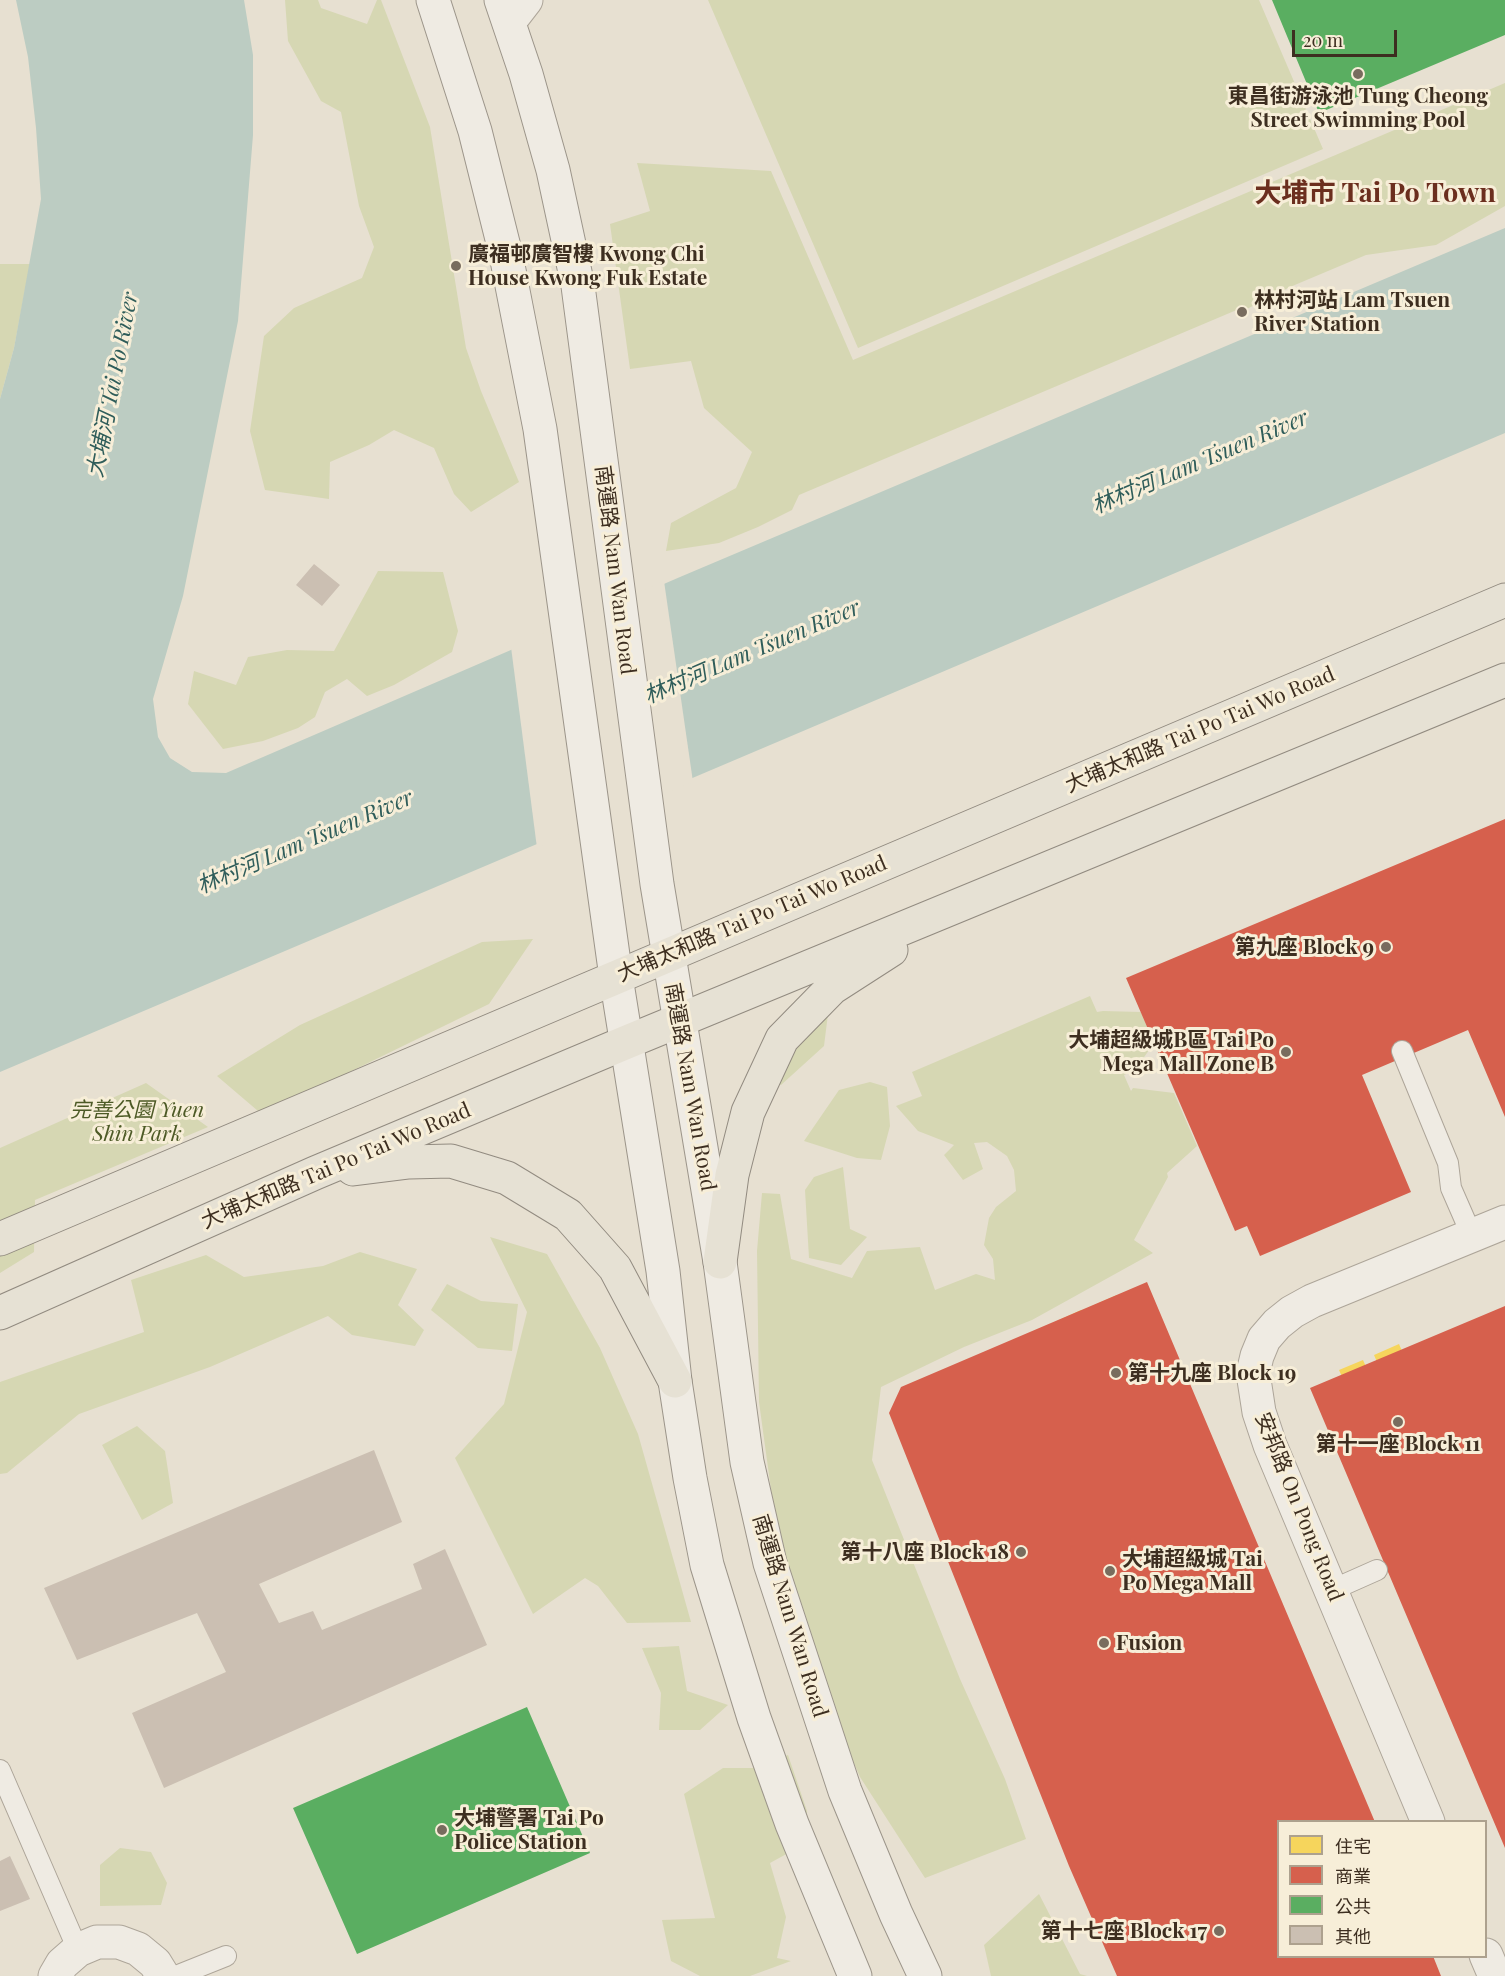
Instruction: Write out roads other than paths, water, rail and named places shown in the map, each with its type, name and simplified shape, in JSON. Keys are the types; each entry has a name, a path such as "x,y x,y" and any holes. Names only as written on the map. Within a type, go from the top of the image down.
{"main road":[{"path":"433,0 475,131 506,255 540,429 553,516 558,572 616,977 663,1271 675,1381 706,1565 758,1728 792,1824 855,1976"},
{"name":"南運路 Nam Wan Road","path":"512,7 526,74 552,170 578,285 659,895 720,1262 747,1462 770,1563 845,1791 896,1914 925,1976"},
{"name":"大埔太和路 Tai Po Tai Wo Road","path":"0,1239 1505,600"},
{"name":"大埔太和路 Tai Po Tai Wo Road","path":"0,1312 315,1173 1505,680"},
{"path":"720,1262 732,1175 748,1112 782,1039 832,988 952,909"},
{"path":"315,1173 409,1162 452,1161 507,1178 568,1215 615,1269 675,1381"},
{"name":"安邦路 On Pong Road","path":"1422,1820 1332,1590 1270,1445 1259,1412 1253,1373 1264,1339 1292,1312 1312,1301 1505,1222"},
{"path":"55,1976 62,1964 78,1950 97,1942 118,1942 138,1949 155,1962 163,1976"},
{"path":"1486,1958 1495,1976"}],"lane":[{"path":"1402,1051 1448,1162 1451,1188 1472,1236"},
{"path":"1332,1590 1377,1570"},
{"path":"0,1770 78,1950"},
{"path":"176,1976 226,1956"}],"water":[{"path":"16,0 244,0 253,55 253,135 238,321 183,596 153,699 158,737 170,758 192,772 226,773 680,577 1505,228 1505,433 0,1072 0,399 14,348 41,199 28,57"}],"place":[{"name":"東昌街游泳池 Tung Cheong Street Swimming Pool","path":"1358,74"},
{"name":"廣福邨廣智樓 Kwong Chi House Kwong Fuk Estate","path":"456,266"},
{"name":"林村河站 Lam Tsuen River Station","path":"1242,312"},
{"name":"第九座 Block 9","path":"1386,947"},
{"name":"大埔超級城B區 Tai Po Mega Mall Zone B","path":"1286,1052"},
{"name":"第十九座 Block 19","path":"1116,1373"},
{"name":"第十一座 Block 11","path":"1398,1422"},
{"name":"第十八座 Block 18","path":"1021,1552"},
{"name":"大埔超級城 Tai Po Mega Mall","path":"1110,1571"},
{"name":"Fusion","path":"1104,1643"},
{"name":"大埔警署 Tai Po Police Station","path":"442,1830"},
{"name":"第十七座 Block 17","path":"1219,1931"}],"district":[{"name":"大埔市 Tai Po Town","path":"1375,194"}],"water label":[{"name":"大埔河 Tai Po River","path":"113,385"},
{"name":"林村河 Lam Tsuen River","path":"1200,462"},
{"name":"林村河 Lam Tsuen River","path":"752,652"},
{"name":"林村河 Lam Tsuen River","path":"305,842"}],"park label":[{"name":"完善公園 Yuen Shin Park","path":"137,1122"}]}
